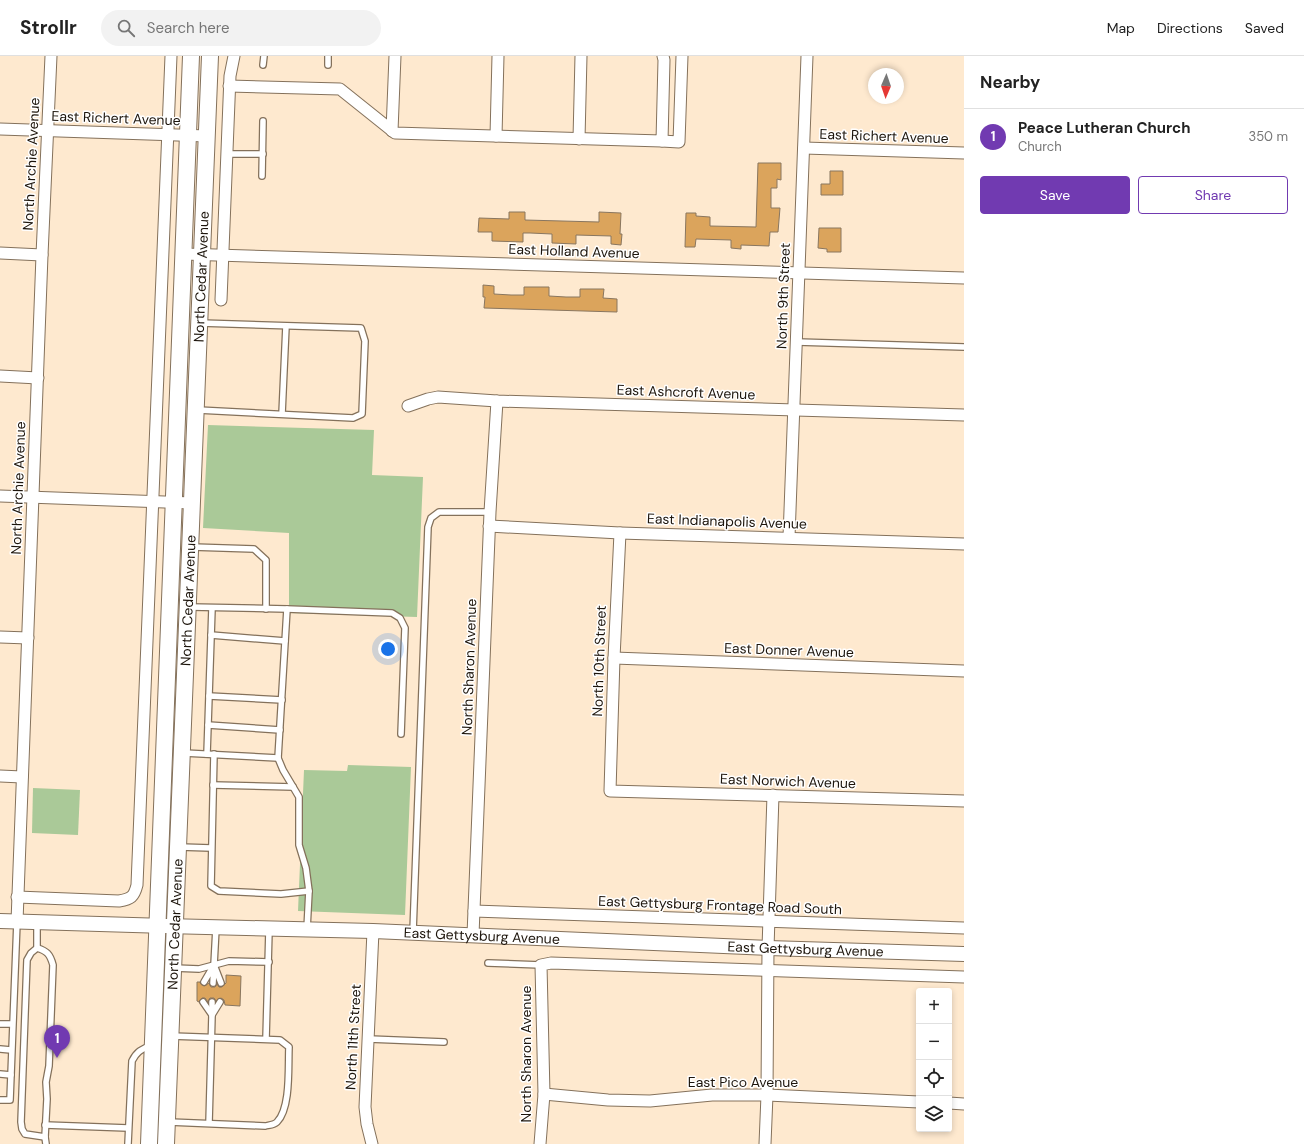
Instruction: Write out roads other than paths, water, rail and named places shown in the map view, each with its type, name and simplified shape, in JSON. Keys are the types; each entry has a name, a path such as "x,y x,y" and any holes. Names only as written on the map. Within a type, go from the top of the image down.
{"main road":[{"name":"North Cedar Avenue","path":"149,1144 191,56"},
{"name":"North Cedar Avenue","path":"166,1144 210,56"},
{"path":"167,693 171,705 172,744 174,749 182,753"}],"street":[{"name":"North Archie Avenue","path":"17,922 51,56"},
{"path":"17,897 119,901 129,899 135,894 138,878 171,56"},
{"path":"221,300 229,86 234,56"},
{"path":"392,130 395,56"},
{"path":"496,136 498,56"},
{"path":"579,139 581,56"},
{"path":"662,141 663,56"},
{"path":"229,86 340,89 395,133 679,142 682,56"},
{"name":"North 9th Street","path":"789,537 807,56"},
{"name":"East Richert Avenue","path":"0,129 207,136"},
{"name":"East Richert Avenue","path":"804,148 964,153"},
{"path":"0,253 42,255"},
{"name":"East Holland Avenue","path":"184,254 964,278"},
{"path":"0,376 38,378"},
{"name":"East Ashcroft Avenue","path":"408,406 438,397 497,401 964,415"},
{"name":"North Sharon Avenue","path":"473,935 489,526 497,401"},
{"path":"0,496 192,503"},
{"name":"East Indianapolis Avenue","path":"489,526 964,544"},
{"name":"North 10th Street","path":"610,791 620,532"},
{"path":"0,637 28,638"},
{"name":"East Donner Avenue","path":"614,658 964,671"},
{"path":"0,776 22,776"},
{"name":"East Norwich Avenue","path":"610,791 964,801"},
{"path":"765,1144 767,1095 768,948 773,795"},
{"name":"East Gettysburg Frontage Road South","path":"474,911 964,928"},
{"name":"East Gettysburg Avenue","path":"0,921 174,927 413,932 545,940 964,954"},
{"name":"North 11th Street","path":"372,1144 365,1107 373,931"},
{"path":"541,965 551,963 964,977"},
{"name":"North Sharon Avenue","path":"540,1144 544,1094 541,965"},
{"name":"East Pico Avenue","path":"544,1094 608,1100 650,1101 712,1095 767,1095 916,1102"},
{"path":"952,1103 964,1104"}],"lane":[{"path":"263,65 264,56"},
{"path":"328,56 328,65"},
{"path":"262,176 263,120"},
{"path":"227,154 262,154"},
{"path":"196,410 353,418 362,414 365,341 361,328 199,323"},
{"path":"282,414 286,326"},
{"path":"797,342 964,347"},
{"path":"413,932 428,527 430,518 439,512 490,512"},
{"path":"190,547 254,549 266,560 266,609"},
{"path":"188,607 392,613 400,618 405,628 400,734"},
{"path":"207,754 212,608"},
{"path":"287,609 278,758 283,770 299,797 299,845 306,868 308,891 307,929"},
{"path":"211,635 285,641"},
{"path":"209,696 282,700"},
{"path":"208,725 280,730"},
{"path":"182,753 278,758"},
{"path":"214,754 211,886 219,892 281,894 308,891"},
{"path":"213,785 293,787"},
{"path":"178,846 211,848"},
{"path":"0,1100 10,1100 17,922"},
{"path":"37,922 37,948"},
{"path":"213,983 216,927"},
{"path":"266,1039 269,928"},
{"path":"37,948 46,951 51,958 53,965 49,1066 46,1082 46,1144"},
{"path":"37,948 31,953 27,960 21,1122 22,1129 25,1134 45,1137"},
{"path":"173,968 199,969 229,961 269,962"},
{"path":"488,963 541,965"},
{"path":"204,982 214,965"},
{"path":"214,965 221,983"},
{"path":"203,1002 212,1015"},
{"path":"209,1123 212,1002"},
{"path":"212,1015 220,1002"},
{"path":"0,1024 12,1024"},
{"path":"167,1121 265,1126 276,1124 283,1114 287,1103 289,1047 280,1040 170,1036"},
{"path":"369,1039 444,1042"},
{"path":"128,1144 132,1061 135,1054 153,1044"},
{"path":"0,1049 11,1050"},
{"path":"0,1074 10,1075"},
{"path":"45,1125 128,1128"}],"place":[{"name":"Peace Lutheran Church","path":"57,1058"}]}
